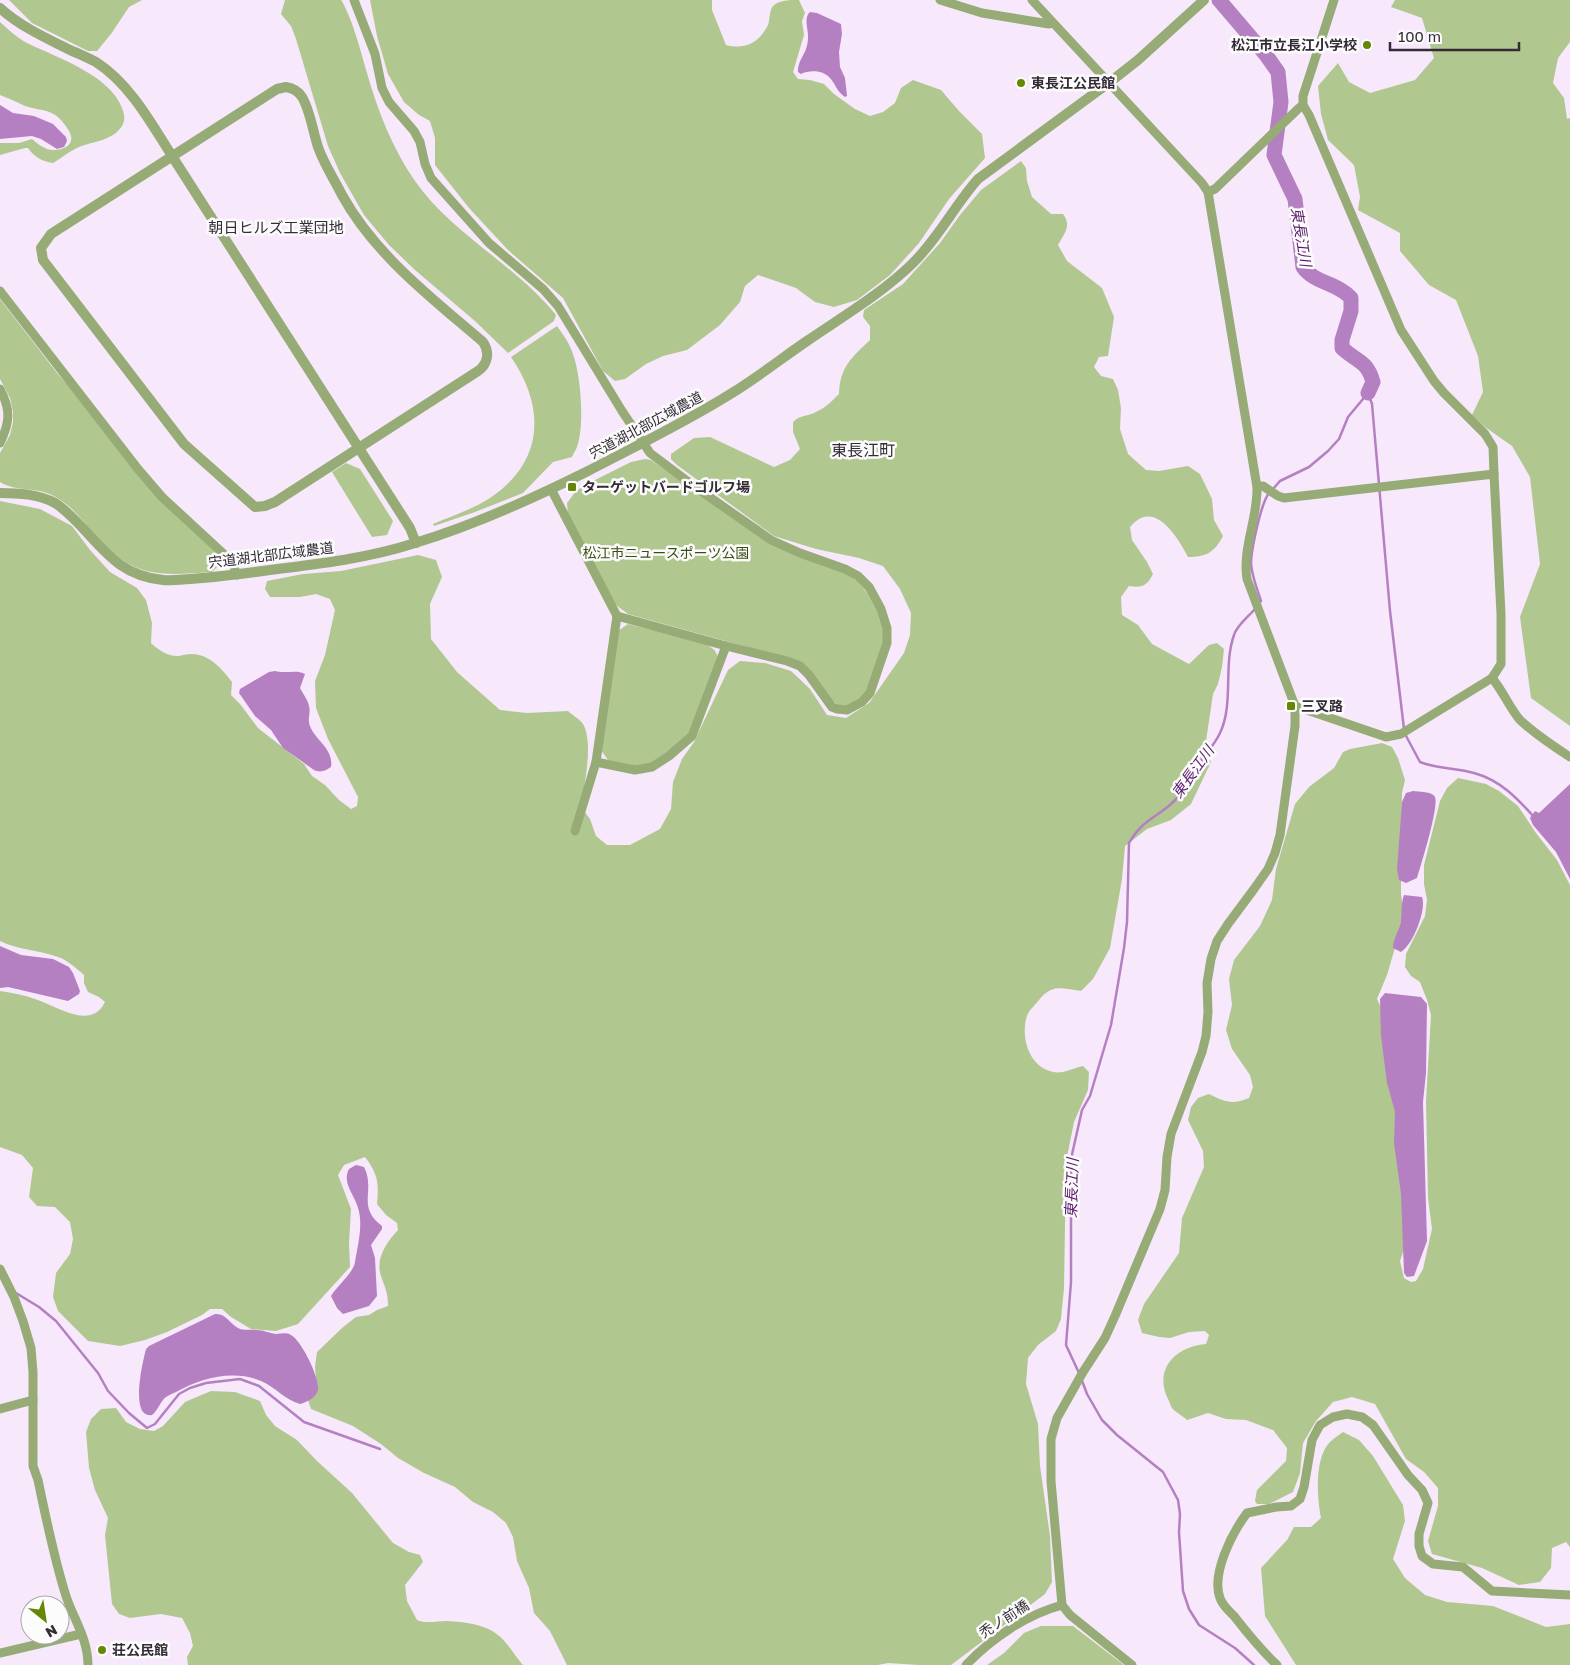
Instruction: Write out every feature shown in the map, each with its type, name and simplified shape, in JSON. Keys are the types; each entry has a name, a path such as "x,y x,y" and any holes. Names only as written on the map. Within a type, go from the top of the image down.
{"street":[{"path":"354,0 375,54 382,88 389,102 414,131 420,142 425,164 431,178 490,243 543,289 558,306 650,453 770,540 800,553 845,568 858,576 869,587 881,609 887,628 887,643 870,693 862,702 847,710 832,706 800,666 617,616"},
{"path":"940,0 982,13 1049,24 1052,22"},
{"path":"1032,0 1110,82 1202,183 1208,192 1257,487 1256,508 1245,566 1248,579 1295,706 1295,726 1280,835 1275,854 1268,869 1217,941 1214,950 1207,983 1208,1012 1206,1036 1171,1134 1167,1156 1165,1190 1160,1209 1105,1338 1057,1418 1051,1439 1051,1481 1062,1605 1070,1616 1132,1665"},
{"name":"宍道湖北部広域農道","path":"0,493 18,493 39,497 56,504 70,515 109,557 131,572 165,580 236,575 340,560 416,543 462,527 551,490 644,442 734,392 896,278 926,249 965,194 978,180 1138,60 1204,0"},
{"path":"1295,706 1386,738 1401,734 1492,678 1501,664 1501,614 1493,447 1485,434 1439,387 1402,330 1310,115 1304,105 1303,96 1334,0"},
{"path":"0,8 11,18 32,31 96,62 115,78 142,110 410,528 416,543"},
{"path":"286,87 294,90 301,95 305,103 325,164 347,204 362,226 399,268 485,346 487,358 482,369 275,502 255,507 184,444 43,260 41,248 50,234 172,156 277,89 286,87"},
{"path":"1208,192 1215,189 1304,105"},
{"path":"0,291 138,469 162,497 226,556 236,575"},
{"path":"0,389 9,413 8,426 0,443"},
{"path":"1257,487 1263,486 1284,498 1494,474"},
{"path":"551,490 617,616 596,762 575,831"},
{"path":"596,762 635,770 652,767 681,746 692,736 726,646"},
{"path":"1492,678 1521,720 1570,758"},
{"path":"0,1269 14,1297 30,1348 33,1400 33,1466 62,1584 69,1606 87,1647 88,1665"},
{"path":"0,1409 33,1400"},
{"path":"1277,1665 1259,1649 1220,1600 1217,1585 1219,1570 1238,1526 1247,1514 1276,1507 1291,1506 1300,1499 1304,1487 1312,1440 1320,1425 1333,1417 1347,1414 1362,1418 1373,1425 1408,1475 1422,1490 1428,1503 1419,1534 1419,1546 1422,1556 1433,1564 1463,1567 1492,1590 1570,1595"},
{"name":"禿ノ前橋","path":"966,1665 994,1640 1031,1617 1062,1605"},
{"path":"0,1653 81,1634"}],"green space":[{"path":"9,0 142,0 129,7 97,51 88,51 32,23"},
{"path":"285,0 342,1 353,28 386,129 399,156 415,181 430,200 465,234 540,297 556,315 554,321 508,353 389,245 364,215 340,173 328,146 296,39 291,26 281,14"},
{"path":"370,0 712,0 712,10 726,45 739,47 756,41 768,25 771,10 775,4 799,0 805,13 802,21 804,35 793,72 798,79 824,84 834,94 855,109 870,116 883,112 895,103 901,88 913,80 941,90 982,134 985,158 949,199 919,243 890,275 857,300 834,307 815,302 796,288 758,275 745,286 740,302 720,325 687,350 663,356 646,364 625,379 615,381 603,371 563,298 508,250 469,208 435,165 435,138 430,121 419,115 404,102 388,74 377,36"},
{"path":"1395,0 1570,0 1570,42 1558,58 1553,83 1564,98 1567,119 1570,118 1570,726 1531,698 1520,617 1540,564 1530,477 1512,446 1485,427 1472,415 1483,392 1478,356 1456,300 1429,285 1400,251 1400,233 1358,210 1360,197 1354,165 1328,140 1321,114 1318,86 1338,63 1349,82 1370,93 1415,80 1434,58 1422,18 1391,7"},
{"path":"0,22 23,41 81,68 106,86 116,96 122,108 124,121 118,131 107,138 81,146 53,163 39,158 28,148 0,155 0,143 19,143 32,139 43,147 58,150 69,144 71,136 68,128 54,114 25,106 0,95"},
{"path":"1021,161 1026,168 1027,181 1032,197 1051,214 1063,214 1066,218 1066,230 1058,245 1067,261 1102,288 1114,317 1108,356 1099,357 1094,367 1101,376 1113,379 1118,390 1121,408 1120,429 1128,454 1146,470 1159,471 1188,466 1200,474 1212,499 1214,520 1223,536 1209,553 1188,557 1178,539 1164,523 1156,518 1148,516 1139,519 1130,527 1132,540 1153,574 1144,585 1137,587 1129,586 1121,597 1122,615 1138,625 1152,644 1189,664 1209,645 1217,643 1224,649 1218,684 1213,694 1205,748 1211,762 1191,804 1171,820 1147,829 1125,846 1122,879 1110,948 1093,979 1081,991 1059,988 1047,992 1029,1012 1025,1024 1028,1050 1038,1064 1053,1072 1065,1072 1083,1066 1089,1072 1088,1090 1074,1122 1066,1162 1064,1288 1061,1319 1056,1331 1038,1345 1028,1358 1026,1384 1038,1424 1040,1466 1050,1536 1052,1582 1045,1594 951,1665 888,1663 878,1665 567,1665 550,1631 534,1613 529,1588 517,1561 513,1537 506,1523 493,1512 473,1502 455,1487 424,1473 398,1458 381,1444 353,1426 311,1409 308,1400 317,1391 315,1367 317,1352 356,1317 369,1315 388,1306 380,1263 386,1245 398,1230 397,1223 386,1215 377,1204 377,1179 365,1157 344,1165 338,1175 351,1209 350,1267 298,1324 276,1331 251,1329 222,1309 210,1309 202,1315 167,1332 120,1346 88,1341 58,1311 53,1297 56,1273 70,1254 73,1239 70,1222 55,1207 37,1206 29,1197 33,1168 22,1155 0,1147 0,991 18,994 82,1016 91,1015 99,1010 105,1002 88,992 84,983 84,975 65,960 0,941 0,501 40,509 72,526 110,572 137,588 146,600 152,623 151,643 171,655 198,655 215,663 232,682 231,695 258,728 304,764 312,776 325,785 339,800 351,809 357,806 358,797 328,739 316,708 315,681 325,655 335,610 330,599 316,594 300,597 270,597 265,589 267,581 303,574 341,571 418,555 436,560 442,577 430,604 431,639 457,672 500,710 527,713 568,711 582,722 588,742 588,753 581,807 590,819 596,836 607,845 630,845 660,829 671,809 673,782 682,759 694,742 728,670 740,661 765,663 791,671 810,689 827,715 846,718 869,703 904,653 910,635 911,613 900,589 883,566 774,536 677,465 671,459 671,454 694,438 710,437 774,467 790,460 800,449 793,432 793,422 813,414 839,394 844,370 857,352 870,340 870,326 863,317 864,310 903,284 940,243 981,190"},
{"path":"0,299 57,373 218,553 219,561 217,567 212,572 161,573 147,571 134,566 121,559 108,548 75,512 52,495 11,487 0,482 0,453 10,435 13,412 10,398 0,379"},
{"path":"557,326 571,349 577,370 581,398 581,426 577,447 572,457 553,462 523,493 434,526 433,524 470,509 490,498 508,484 521,468 530,451 534,433 534,415 530,395 511,357"},
{"name":"松江市ニュースポーツ公園","path":"645,459 651,460 682,481 766,541 847,574 857,581 865,590 882,619 885,636 864,697 849,706 838,705 831,700 813,675 747,647 628,614 616,605 568,515 567,503 576,491 589,483 631,462"},
{"path":"346,463 360,469 393,521 387,535 372,537 332,472"},
{"path":"628,624 703,643 714,650 718,658 690,733 671,751 646,766 635,766 608,760 601,750 618,631"},
{"path":"1382,743 1392,747 1398,758 1405,780 1402,793 1401,894 1403,910 1397,941 1387,975 1377,999 1384,1014 1397,1116 1408,1238 1400,1261 1404,1278 1411,1282 1416,1281 1423,1269 1432,1229 1428,1198 1426,1101 1431,1015 1420,982 1411,976 1405,967 1406,954 1425,916 1427,900 1424,884 1424,865 1440,801 1447,788 1458,778 1486,784 1499,791 1518,806 1557,860 1570,885 1570,1547 1566,1542 1552,1548 1551,1568 1540,1582 1519,1585 1482,1568 1432,1554 1428,1541 1438,1506 1438,1488 1424,1472 1406,1459 1375,1404 1352,1397 1333,1402 1316,1421 1303,1443 1300,1473 1293,1492 1269,1504 1257,1504 1255,1501 1257,1490 1286,1461 1287,1448 1273,1430 1246,1420 1226,1419 1208,1413 1187,1420 1175,1411 1167,1397 1164,1386 1166,1368 1171,1360 1186,1349 1206,1344 1209,1335 1205,1331 1189,1332 1170,1338 1159,1337 1142,1333 1138,1320 1144,1304 1179,1253 1182,1218 1204,1167 1203,1151 1188,1120 1191,1107 1198,1098 1209,1094 1229,1102 1243,1100 1249,1098 1253,1087 1250,1075 1232,1049 1226,1030 1232,1005 1229,979 1234,960 1260,926 1272,900 1276,869 1295,804 1309,787 1334,768 1343,752"},
{"path":"211,1391 235,1392 260,1401 266,1415 275,1426 297,1440 352,1493 393,1543 409,1552 420,1555 423,1562 405,1585 407,1601 417,1620 460,1622 487,1628 502,1638 523,1665 188,1665 187,1657 193,1646 190,1633 182,1618 161,1614 130,1618 119,1614 112,1604 105,1535 108,1518 95,1490 89,1468 86,1432 91,1419 101,1409 116,1408 126,1422 140,1429 154,1431 163,1426 185,1402"},
{"path":"1343,1432 1359,1440 1373,1456 1403,1505 1405,1521 1393,1559 1405,1578 1425,1595 1447,1602 1493,1606 1546,1627 1570,1624 1570,1665 1296,1665 1265,1616 1261,1568 1287,1540 1294,1527 1311,1527 1321,1518 1318,1500 1318,1479 1321,1458 1330,1442"},
{"path":"1041,1626 1073,1626 1124,1665 987,1665 1004,1653 1024,1633"}],"shaded area":[{"path":"810,12 817,13 841,24 842,34 839,52 840,67 845,78 847,96 845,97 823,73 815,71 801,74 798,72 799,63 807,44 807,17"},
{"path":"0,105 13,113 34,116 53,124 66,137 67,141 64,147 57,149 32,136 0,139"},
{"path":"269,672 305,674 300,688 307,699 312,731 330,755 331,767 327,770 314,770 283,748 271,730 255,716 239,693 240,689"},
{"path":"1570,784 1570,879 1556,852 1533,825 1530,818 1535,811 1539,813"},
{"path":"1413,791 1433,795 1436,803 1417,878 1406,883 1399,880 1397,869 1402,802 1406,793"},
{"path":"1404,895 1422,897 1423,910 1414,935 1406,948 1401,952 1393,948 1400,924"},
{"path":"0,946 21,955 53,959 69,967 80,991 79,994 68,1001 8,987 0,988"},
{"path":"1385,993 1421,997 1427,1004 1426,1073 1423,1102 1427,1241 1414,1276 1407,1277 1404,1273 1401,1194 1394,1143 1395,1112 1387,1083 1381,1036 1380,999"},
{"path":"356,1165 364,1167 367,1176 370,1212 374,1219 382,1226 382,1229 371,1245 375,1258 377,1296 369,1306 343,1314 337,1308 331,1296 352,1270 355,1262 360,1233 360,1219 357,1205 347,1183 347,1174 349,1169"},
{"path":"215,1314 222,1315 240,1329 287,1334 295,1338 304,1351 316,1377 318,1390 315,1395 308,1401 300,1404 251,1377 217,1377 185,1387 166,1397 152,1415 145,1414 141,1408 139,1388 146,1349"}],"waterway":[{"name":"東長江川","path":"1219,0 1278,72 1281,102 1274,155 1295,199 1303,267 1313,276 1340,289 1351,298 1351,311 1342,340 1342,348 1368,369 1373,382 1368,393"},
{"path":"1368,393 1372,404 1390,611 1404,729"},
{"name":"東長江川","path":"1273,489 1280,481 1309,467 1328,451 1339,439 1348,417 1368,393"},
{"name":"東長江川","path":"1258,604 1261,601 1252,573 1251,557 1260,516 1269,493"},
{"name":"東長江川","path":"1079,1373 1066,1345 1071,1282 1071,1159 1082,1110 1090,1096 1111,1025 1127,922 1129,843 1143,825 1170,805 1180,794 1218,736 1227,710 1229,659 1235,631 1255,609"},
{"path":"1405,734 1420,762 1474,773 1492,780 1514,797 1534,817"},
{"path":"16,1293 39,1307 56,1321 98,1373 108,1391 129,1413 147,1428 155,1424 179,1394 190,1388 206,1383 240,1379 259,1386 304,1422 380,1449"},
{"name":"東長江川","path":"1081,1378 1087,1394 1102,1420 1117,1435 1163,1472 1178,1500 1183,1591 1189,1609 1199,1625 1235,1648 1254,1665"}],"place":[{"name":"松江市立長江小学校","path":"1367,45"},
{"name":"東長江公民館","path":"1021,83"},
{"name":"ターゲットバードゴルフ場","path":"572,487"},
{"name":"三叉路","path":"1291,706"},
{"name":"荘公民館","path":"102,1650"}],"district":[{"name":"朝日ヒルズ工業団地","path":"276,228"},
{"name":"東長江町","path":"863,450"}]}
